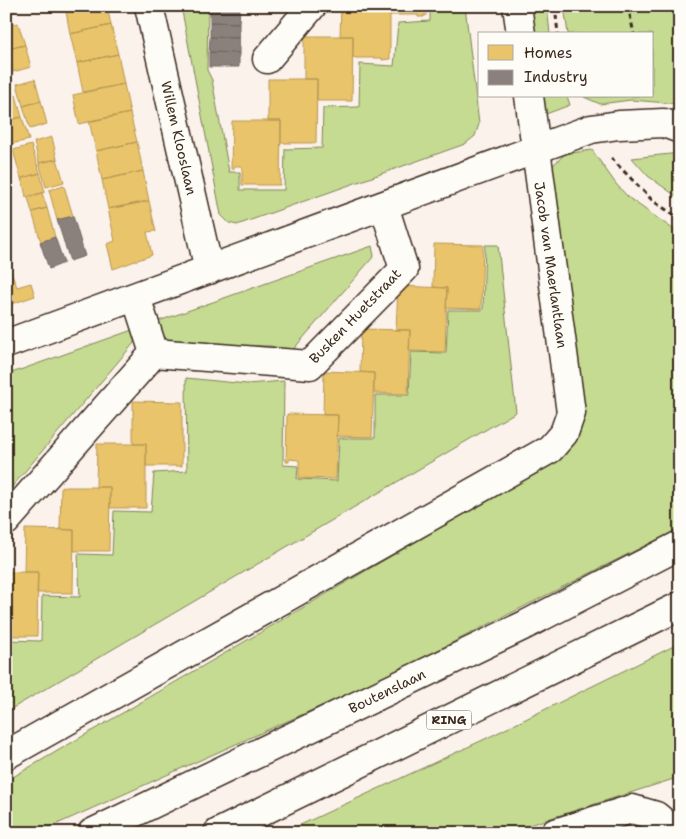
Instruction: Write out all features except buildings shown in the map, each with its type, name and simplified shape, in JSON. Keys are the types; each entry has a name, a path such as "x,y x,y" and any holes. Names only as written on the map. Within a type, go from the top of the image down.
{"street":[{"name":"Willem Klooslaan","path":"149,6 209,270"},
{"path":"267,59 312,6"},
{"path":"517,6 521,32"},
{"name":"Jacob van Maerlantlaan","path":"6,755 550,449 564,433 571,413 528,98"},
{"path":"6,344 591,129 619,125 664,123 680,128"},
{"name":"Busken Huetstraat","path":"154,353 310,365 404,270 384,206"},
{"path":"6,521 154,353 136,297"},
{"name":"Boutenslaan","path":"92,833 525,625 680,545"},
{"name":"RING","path":"218,833 680,606"},
{"path":"555,833 632,809 663,825"}],"path":[{"path":"555,6 558,32"},
{"path":"628,6 634,32"},
{"path":"591,129 609,155 632,181 653,201 680,219"}],"green space":[{"path":"181,6 208,6 207,70 212,80 229,172 240,172 240,190 284,190 285,149 322,148 323,108 359,107 360,64 394,66 398,23 430,21 430,6 465,6 479,124 475,136 465,144 237,225 229,223 221,215"},
{"path":"531,6 547,6 550,32 534,32"},
{"path":"564,6 680,6 680,104 631,100 600,104 586,98 654,98 654,32 568,32"},
{"path":"543,98 568,98 570,105 546,114"},
{"path":"592,150 616,184 629,198 680,234 680,528 366,686 37,833 6,833 6,781 559,458 551,167 565,154"},
{"path":"680,153 680,199 648,176 632,158"},
{"path":"485,245 498,245 516,412 6,712 6,640 41,641 42,596 80,597 78,554 112,555 114,511 151,512 154,473 187,471 186,378 247,384 284,381 283,465 298,466 297,479 337,481 339,438 375,438 375,395 409,395 411,352 446,353 448,310 483,310"},
{"path":"372,246 374,256 291,352 271,346 220,346 170,341 160,333 156,322"},
{"path":"135,329 134,343 10,489 6,491 6,375"},
{"path":"680,643 680,777 504,833 283,833 485,739"}]}
